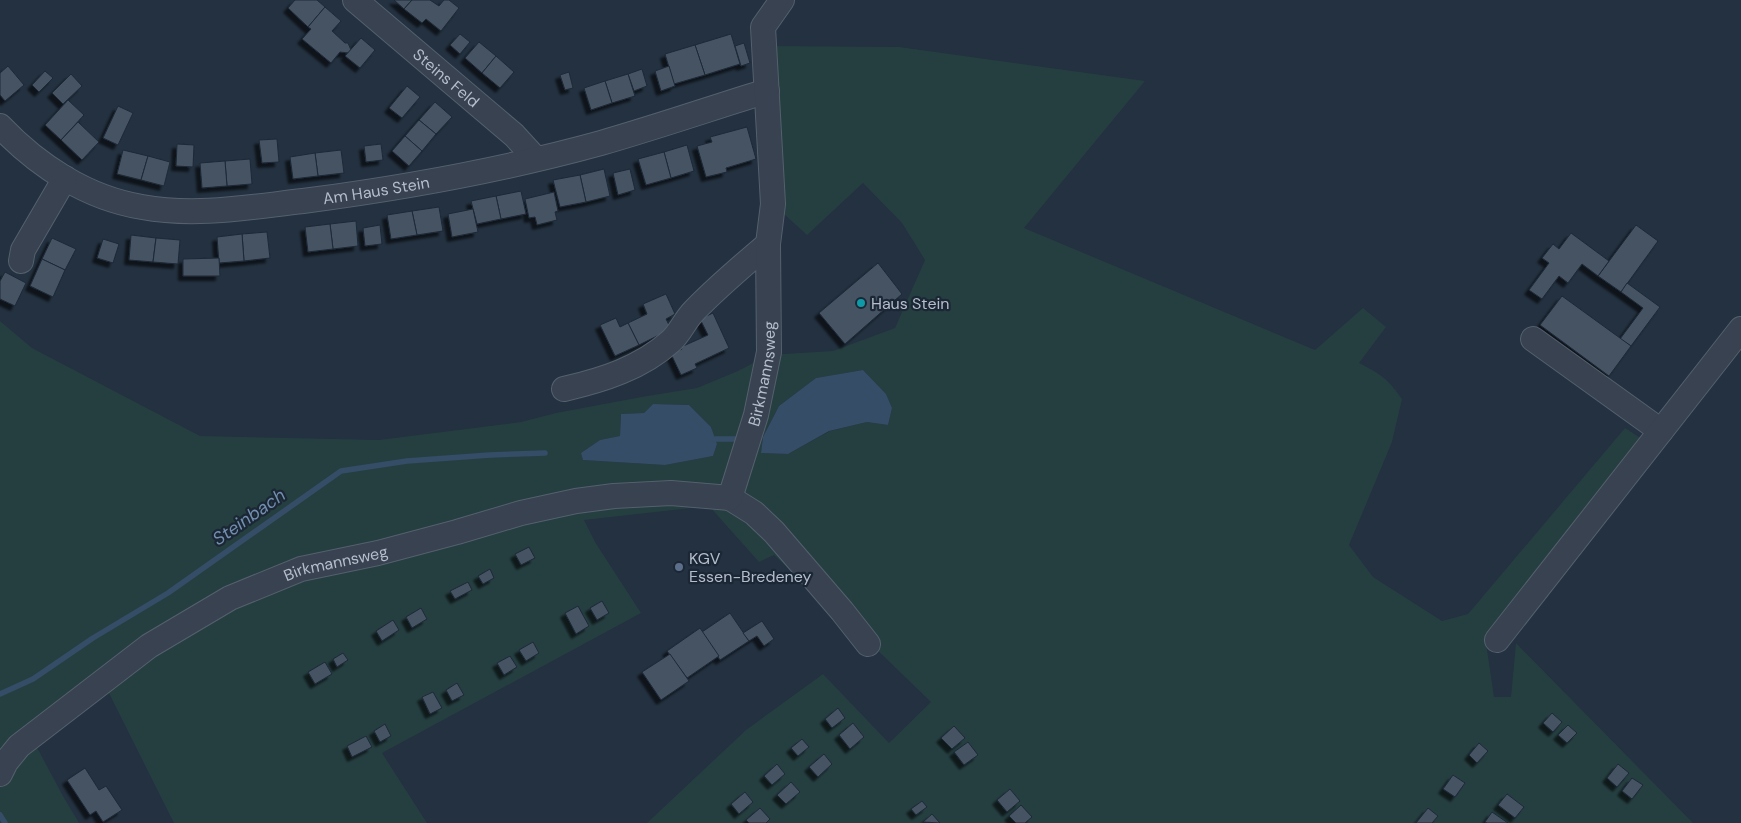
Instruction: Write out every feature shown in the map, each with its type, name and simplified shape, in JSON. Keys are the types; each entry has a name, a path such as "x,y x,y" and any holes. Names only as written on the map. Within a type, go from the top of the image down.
{"street":[{"name":"Steins Feld","path":"354,0 514,135 536,159"},
{"name":"Birkmannsweg","path":"730,498 756,416 769,352 768,244 773,204 763,28 782,0"},
{"name":"Am Haus Stein","path":"0,126 28,154 65,178 113,200 140,207 174,212 212,212 360,194 536,159 601,143 767,90"},
{"path":"21,261 23,250 65,178"},
{"path":"564,389 595,382 644,361 672,340 692,312 768,244"},
{"path":"1497,640 1741,329"},
{"path":"1533,339 1661,431"},
{"name":"Birkmannsweg","path":"0,774 6,762 19,746 149,646 230,598 300,569 378,553 521,513 594,505 623,495 671,493 730,498 754,513 774,532 868,644"}],"green space":[{"path":"765,46 899,47 1145,81 1024,228 1315,350 1363,308 1386,327 1359,363 1384,378 1402,399 1392,442 1349,545 1373,577 1442,621 1468,614 1625,428 1642,439 1490,630 1486,643 1494,697 1511,697 1516,643 1693,823 647,823 746,730 823,674 889,743 931,702 872,645 862,652 854,630 774,555 759,562 709,506 584,520 595,542 641,613 382,753 427,823 174,823 104,683 149,648 217,607 301,570 378,555 521,515 566,506 521,510 378,551 299,567 229,597 148,647 33,737 0,775 0,321 32,348 200,436 379,440 521,422 556,413 697,388 738,371 768,355 833,351 895,328 925,260 902,223 863,183 807,235 773,204","holes":["863,370 886,394 892,408 888,425 867,422 830,431 788,454 761,453 763,437 779,406 816,378","653,404 689,405 711,427 717,444 713,456 665,465 583,460 581,453 600,440 620,436 621,414 644,413"]},
{"path":"33,740 79,823 0,823 0,778"}],"water":[{"path":"863,370 886,394 892,408 888,425 867,422 829,431 788,454 761,453 763,437 779,406 816,378"},
{"path":"653,404 689,405 711,427 717,444 713,456 665,465 583,460 581,453 600,440 620,436 621,414 644,413"}],"building":[{"path":"295,0 317,0 325,7 308,27 288,8"},
{"path":"394,0 412,0 404,9"},
{"path":"412,0 430,0 439,6 444,0 449,0 459,8 441,31 426,19 422,23 404,9"},
{"path":"325,7 341,21 332,31 345,43 348,43 351,50 348,53 340,52 331,63 302,39 311,29 308,27"},
{"path":"460,34 470,42 460,54 450,45"},
{"path":"731,34 740,64 705,75 695,45"},
{"path":"361,38 375,50 360,68 345,56"},
{"path":"479,42 496,56 482,73 465,58"},
{"path":"744,43 750,63 741,66 735,46"},
{"path":"695,45 705,75 674,84 665,54"},
{"path":"496,56 514,72 500,88 482,73"},
{"path":"8,66 24,85 5,101 0,95 0,73"},
{"path":"669,66 675,86 661,91 655,71"},
{"path":"642,69 647,86 634,91 628,74"},
{"path":"45,71 53,78 39,92 32,85"},
{"path":"569,72 573,88 565,90 560,75"},
{"path":"71,74 82,86 63,104 52,93"},
{"path":"628,74 635,96 612,103 605,81"},
{"path":"605,81 612,103 591,110 584,88"},
{"path":"407,86 420,97 402,118 389,108"},
{"path":"68,100 84,115 61,140 45,125"},
{"path":"435,102 452,117 436,134 419,120"},
{"path":"118,106 133,113 118,145 103,138"},
{"path":"419,120 436,134 422,151 405,136"},
{"path":"78,122 99,142 82,160 61,140"},
{"path":"747,127 756,159 726,168 727,172 706,177 697,146 712,142 710,137"},
{"path":"405,136 422,151 409,166 392,151"},
{"path":"277,139 279,162 262,163 259,140"},
{"path":"177,144 194,145 193,167 176,166"},
{"path":"381,144 383,160 366,162 364,146"},
{"path":"687,145 694,171 671,178 664,152"},
{"path":"123,150 148,156 141,180 117,174"},
{"path":"341,150 344,173 318,176 315,153"},
{"path":"664,152 671,178 646,185 638,159"},
{"path":"315,153 318,176 293,179 290,157"},
{"path":"148,156 170,162 164,186 141,180"},
{"path":"250,159 252,184 227,186 225,161"},
{"path":"225,161 227,186 202,188 200,163"},
{"path":"604,169 610,196 586,202 580,175"},
{"path":"630,169 635,190 618,195 613,173"},
{"path":"580,175 586,202 560,207 553,180"},
{"path":"521,191 526,214 501,219 496,196"},
{"path":"554,192 558,211 555,212 557,220 537,225 535,217 529,218 525,199"},
{"path":"496,196 501,219 477,224 471,201"},
{"path":"439,207 443,231 417,235 412,211"},
{"path":"473,209 478,232 452,237 448,214"},
{"path":"412,211 417,235 391,239 387,215"},
{"path":"356,221 358,246 333,249 330,224"},
{"path":"330,224 333,249 308,252 305,227"},
{"path":"380,225 382,244 365,246 363,228"},
{"path":"1636,225 1658,241 1621,292 1598,276"},
{"path":"267,232 270,258 244,261 242,234"},
{"path":"1571,233 1609,261 1598,276 1582,264 1568,283 1559,276 1542,299 1529,290 1549,263 1542,258 1553,244 1559,249"},
{"path":"242,234 244,261 219,263 217,237"},
{"path":"131,235 156,238 153,262 129,260"},
{"path":"52,238 76,249 65,270 42,259"},
{"path":"156,238 180,240 178,264 153,262"},
{"path":"103,239 119,244 113,263 97,258"},
{"path":"219,258 220,276 183,276 183,259"},
{"path":"42,259 65,270 53,297 30,286"},
{"name":"Haus Stein","path":"878,263 902,294 845,344 819,313"},
{"path":"5,272 26,283 15,306 0,299 0,281"},
{"path":"1627,283 1660,307 1631,346 1620,339 1643,308 1621,292"},
{"path":"666,294 675,314 666,319 671,329 639,345 628,323 647,314 643,304"},
{"path":"1562,296 1631,346 1609,376 1540,325"},
{"path":"713,313 729,348 695,364 697,368 681,375 671,354 682,349 681,347 708,335 700,319"},
{"path":"616,318 620,327 628,323 639,345 615,356 600,325"},
{"path":"529,547 535,558 521,565 515,554"},
{"path":"490,569 494,578 483,584 478,576"},
{"path":"468,582 472,590 455,599 450,591"},
{"path":"602,601 609,613 597,620 590,608"},
{"path":"578,606 589,626 576,634 565,613"},
{"path":"421,608 427,619 412,628 406,617"},
{"path":"730,613 749,641 720,660 702,632"},
{"path":"393,620 399,630 382,641 376,631"},
{"path":"762,621 774,639 764,646 757,636 749,641 743,633"},
{"path":"700,628 719,656 687,678 667,651"},
{"path":"533,642 539,653 526,661 519,650"},
{"path":"343,653 348,660 337,667 333,659"},
{"path":"670,654 689,681 661,700 642,672"},
{"path":"510,656 517,667 504,675 497,663"},
{"path":"325,662 332,674 315,684 308,672"},
{"path":"457,683 464,695 452,701 446,690"},
{"path":"433,692 442,708 430,714 422,697"},
{"path":"838,708 845,718 832,728 825,719"},
{"path":"1552,713 1562,722 1553,732 1543,723"},
{"path":"853,723 864,737 850,749 839,735"},
{"path":"385,724 391,736 380,742 374,731"},
{"path":"1568,725 1577,733 1567,743 1558,735"},
{"path":"954,726 965,738 952,749 941,738"},
{"path":"366,736 372,747 352,757 347,746"},
{"path":"802,739 809,747 798,756 791,748"},
{"path":"968,742 978,755 964,765 954,752"},
{"path":"1479,743 1488,751 1477,763 1469,755"},
{"path":"824,754 832,764 818,777 809,767"},
{"path":"777,764 785,774 772,785 764,776"},
{"path":"1618,764 1629,773 1617,787 1607,778"},
{"path":"85,768 99,790 106,786 122,810 103,822 96,811 90,815 67,780"},
{"path":"1453,775 1465,783 1455,797 1443,789"},
{"path":"1632,778 1643,785 1632,799 1622,791"},
{"path":"791,782 800,792 786,804 777,795"},
{"path":"1010,789 1020,801 1007,812 997,800"},
{"path":"745,792 753,802 739,814 731,804"},
{"path":"1507,794 1524,807 1515,818 1498,805"},
{"path":"922,801 927,807 916,815 911,809"},
{"path":"1021,805 1032,817 1025,823 1016,823 1009,816"},
{"path":"760,808 770,819 766,823 749,823 746,820"},
{"path":"1428,808 1438,816 1432,823 1416,823"},
{"path":"1492,812 1508,823 1485,822"},
{"path":"932,814 940,823 923,822"}],"waterway":[{"path":"715,439 741,439"},
{"name":"Steinbach","path":"0,694 33,679 93,638 168,593 341,471 407,461 545,453"},
{"path":"0,815 5,823"}],"place":[{"name":"Haus Stein","path":"861,303"},
{"name":"KGV Essen-Bredeney","path":"679,567"}]}
